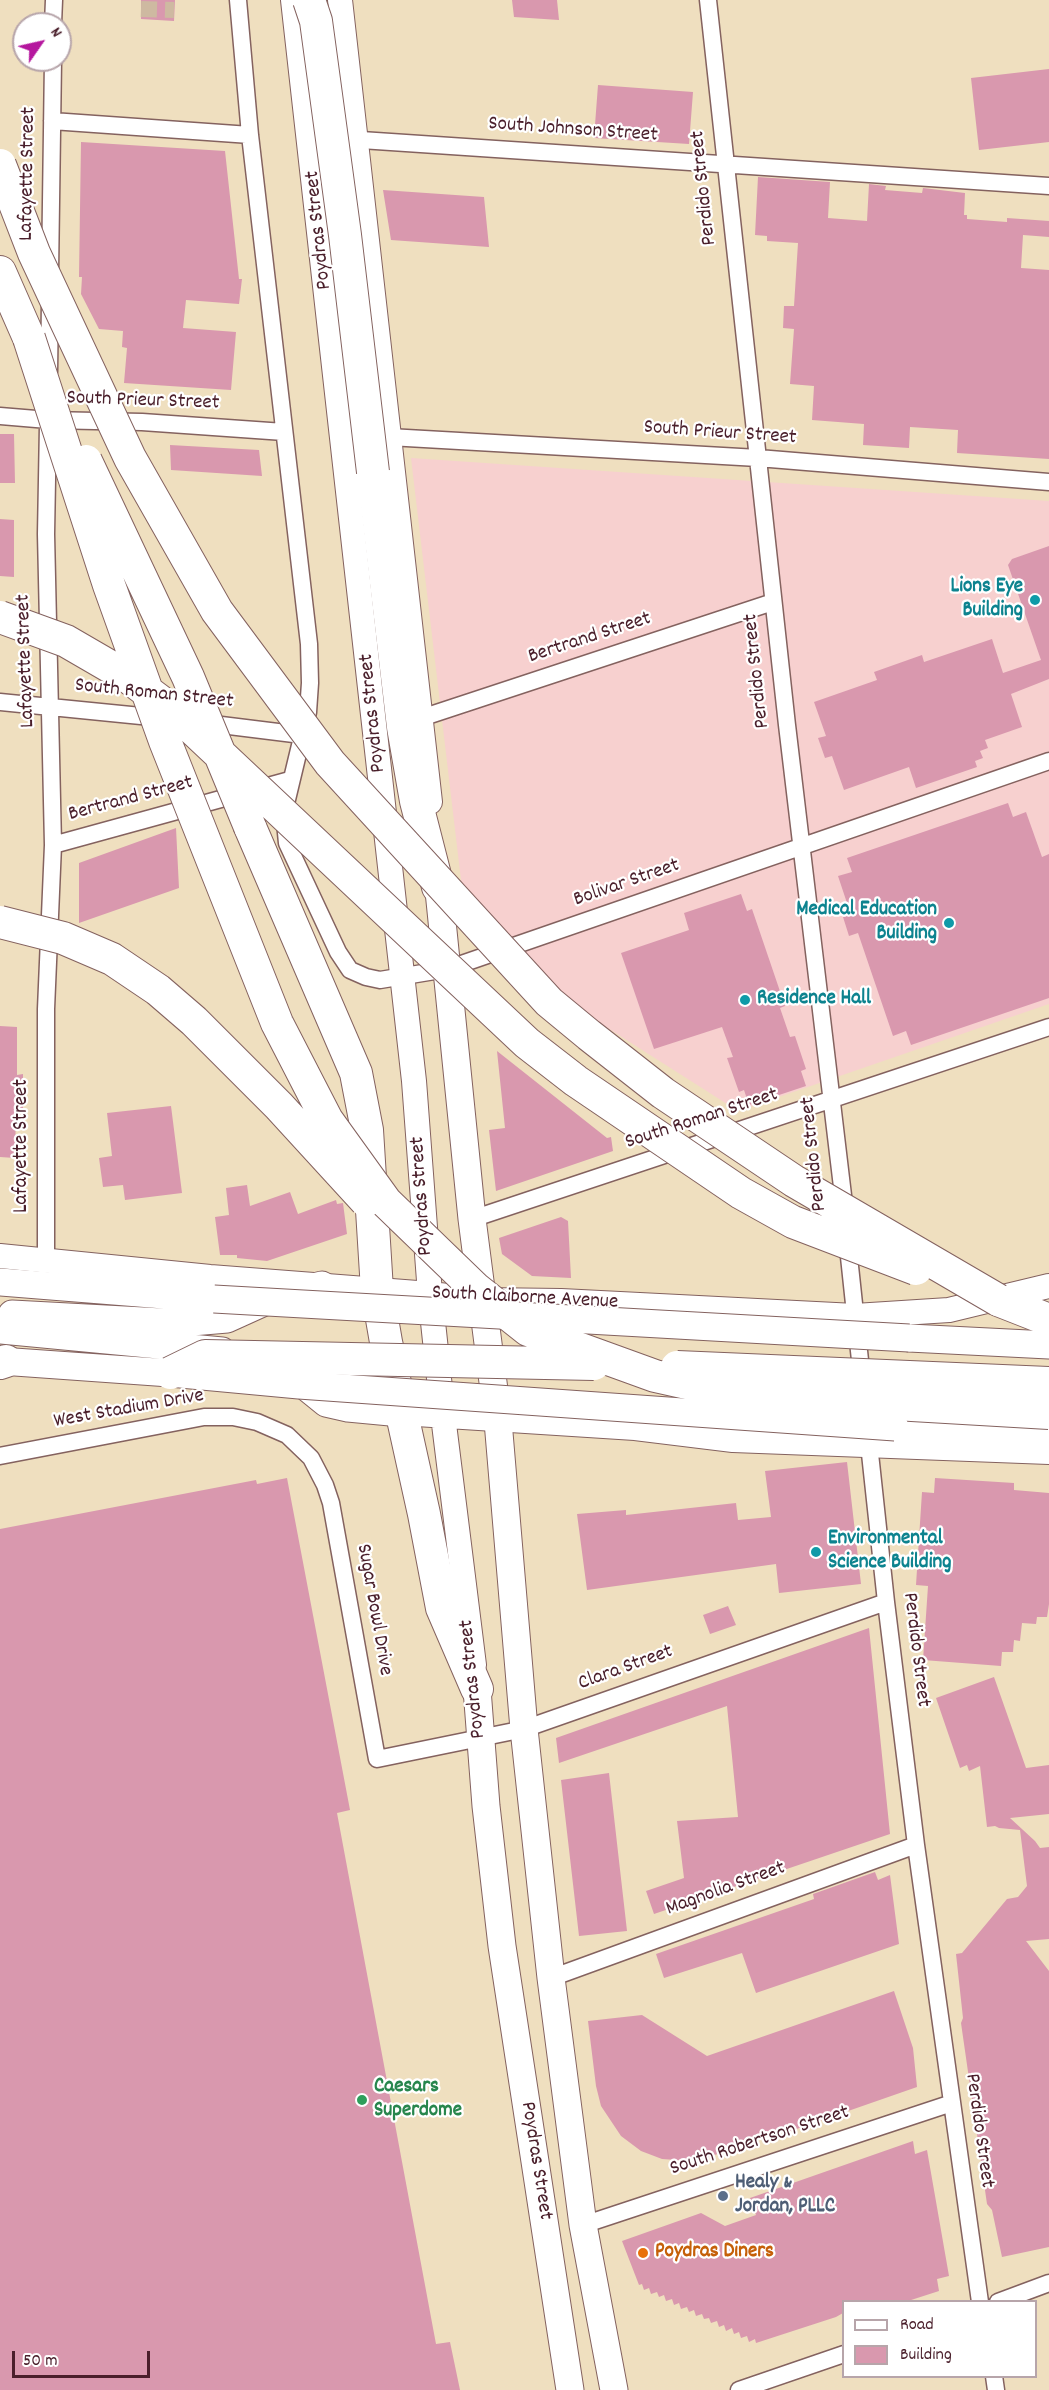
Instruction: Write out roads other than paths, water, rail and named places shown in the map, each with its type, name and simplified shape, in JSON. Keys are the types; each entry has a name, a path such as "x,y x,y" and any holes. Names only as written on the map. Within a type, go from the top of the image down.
{"highway":[{"path":"309,0 316,21 343,223 403,727 416,801 439,891"},
{"path":"0,165 34,253 130,458 217,611 330,763 549,1002 589,1035 663,1093 794,1181 998,1300"},
{"path":"0,272 28,338 188,677 256,843 356,1073 367,1130 377,1290 401,1413 442,1608 477,1689"},
{"path":"28,338 109,585 161,730 277,1023 327,1120 386,1202 479,1294"},
{"path":"0,617 66,641 128,677 176,713 527,1043 585,1088 741,1193 793,1222 1049,1320"},
{"path":"0,922 63,938 112,959 158,990 195,1021 263,1090 337,1172 422,1258 479,1294 528,1330 655,1376 722,1391 809,1399 1049,1413"},
{"path":"170,1373 205,1356 532,1362 1049,1383"}],"main road":[{"name":"Poydras Street","path":"292,0 310,138 403,977 442,1416 477,1689 486,1806 502,1946 570,2390"},
{"name":"Poydras Street","path":"340,0 421,718 479,1294 498,1421 524,1730 551,1978 583,2225 614,2390"},
{"name":"South Claiborne Avenue","path":"0,1256 430,1294 479,1294 561,1301 855,1316 949,1310 1049,1286"},
{"name":"South Claiborne Avenue","path":"0,1282 226,1300 1049,1345"},
{"path":"0,1330 110,1329 228,1319 280,1295 322,1285"},
{"path":"0,1313 271,1356 288,1365 305,1386 326,1403 348,1408 498,1421 635,1428 733,1440 1049,1452"},
{"path":"2,1362 1049,1439"}],"street":[{"path":"238,0 250,135 309,644 308,712 290,780"},
{"name":"Perdido Street","path":"708,0 773,603 832,1101 886,1602 916,1845 980,2300"},
{"name":"Lafayette Street","path":"46,1260 46,1009 53,845 46,534 53,72"},
{"path":"52,121 250,135"},
{"name":"South Johnson Street","path":"310,138 725,163 1049,186"},
{"name":"South Prieur Street","path":"0,416 48,420 142,422 284,432"},
{"name":"South Prieur Street","path":"389,436 758,459 1049,482"},
{"name":"Bertrand Street","path":"421,718 773,603"},
{"name":"South Roman Street","path":"0,702 113,712 302,735"},
{"name":"Bolivar Street","path":"290,780 284,812 287,843 338,952 350,970 366,978 380,980 447,969 1049,761"},
{"name":"Bertrand Street","path":"53,845 290,780"},
{"name":"South Roman Street","path":"472,1219 1049,1027"},
{"name":"West Stadium Drive","path":"0,1456 204,1417 233,1417 257,1422 287,1435 300,1445 318,1472"},
{"name":"Sugar Bowl Drive","path":"318,1472 331,1503 377,1759"},
{"name":"Clara Street","path":"377,1759 524,1730 886,1602"},
{"name":"Magnolia Street","path":"551,1978 916,1845"},
{"name":"South Robertson Street","path":"583,2225 952,2103"},
{"path":"1001,2300 1049,2283"},
{"path":"739,2390 842,2354"}],"tunnel":[{"path":"141,9 174,10"}],"place":[{"name":"Lions Eye Building","path":"1035,600"},
{"name":"Medical Education Building","path":"949,923"},
{"name":"Residence Hall","path":"745,1000"},
{"name":"Environmental Science Building","path":"816,1552"},
{"name":"Caesars Superdome","path":"362,2100"},
{"name":"Healy & Jordan, PLLC","path":"723,2196"},
{"name":"Poydras Diners","path":"643,2253"}]}
